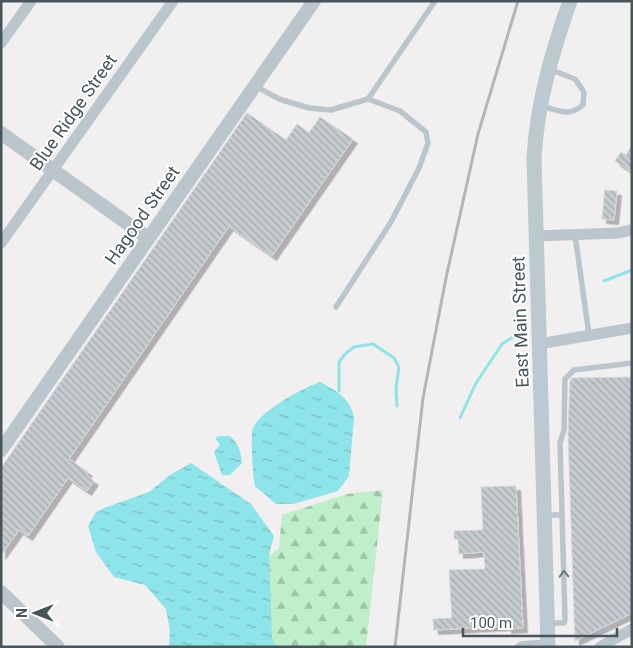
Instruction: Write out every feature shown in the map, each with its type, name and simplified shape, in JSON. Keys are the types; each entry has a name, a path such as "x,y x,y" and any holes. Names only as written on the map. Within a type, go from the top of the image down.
{"main road":[{"name":"East Main Street","path":"548,644 534,158 535,139 548,69 570,1"}],"street":[{"path":"1,43 31,1"},
{"name":"Blue Ridge Street","path":"1,243 173,1"},
{"name":"Hagood Street","path":"1,450 314,1"},
{"path":"1,133 148,238"},
{"path":"536,236 618,233 632,230"},
{"path":"539,344 632,328"},
{"path":"1,592 58,647"},
{"path":"600,647 632,629"}],"lane":[{"path":"368,99 435,1"},
{"path":"541,106 563,112 576,111 584,105 584,92 575,79 548,69"},
{"path":"255,86 279,99 309,108 332,110 368,99 400,111 426,132 428,143 419,168 391,222 336,307"},
{"path":"575,234 589,334"},
{"path":"548,624 564,623 565,619 560,443 564,430 565,379 574,370 632,363"},
{"path":"544,516 562,515"},
{"path":"517,647 521,644 548,644"}],"green space":[{"path":"383,490 366,647 257,647 255,565 279,549 282,515 347,494"}],"water":[{"path":"320,382 342,396 350,405 352,411 354,418 349,476 338,491 293,504 276,504 255,486 252,447 253,428 264,414 303,389"},
{"path":"230,436 236,442 240,452 242,463 230,475 222,475 214,452 220,445 215,438"},
{"path":"191,463 251,504 274,536 269,555 272,637 276,647 169,647 170,631 166,609 145,585 114,577 96,552 88,526 96,512 149,492 170,475"}],"building":[{"path":"247,113 286,140 297,124 309,133 320,117 353,139 272,256 229,226 69,459 88,472 86,475 94,481 87,491 68,478 28,536 19,530 1,555 1,468"},
{"path":"632,145 632,172 615,161 621,152 626,155"},
{"path":"605,190 617,191 614,220 602,219"},
{"path":"632,377 632,613 575,641 568,432 570,381 572,378"},
{"path":"516,486 523,628 507,629 507,626 434,630 433,619 452,618 449,570 485,569 484,552 459,554 458,539 454,539 454,531 483,530 481,487"}],"waterway":[{"path":"604,281 632,270"},
{"path":"460,418 476,383 502,344 518,334"},
{"path":"339,391 339,362 354,347 373,344 394,358 399,367 396,388 397,406"}],"railway":[{"path":"395,647 423,398 446,278 478,134 518,1"}]}
